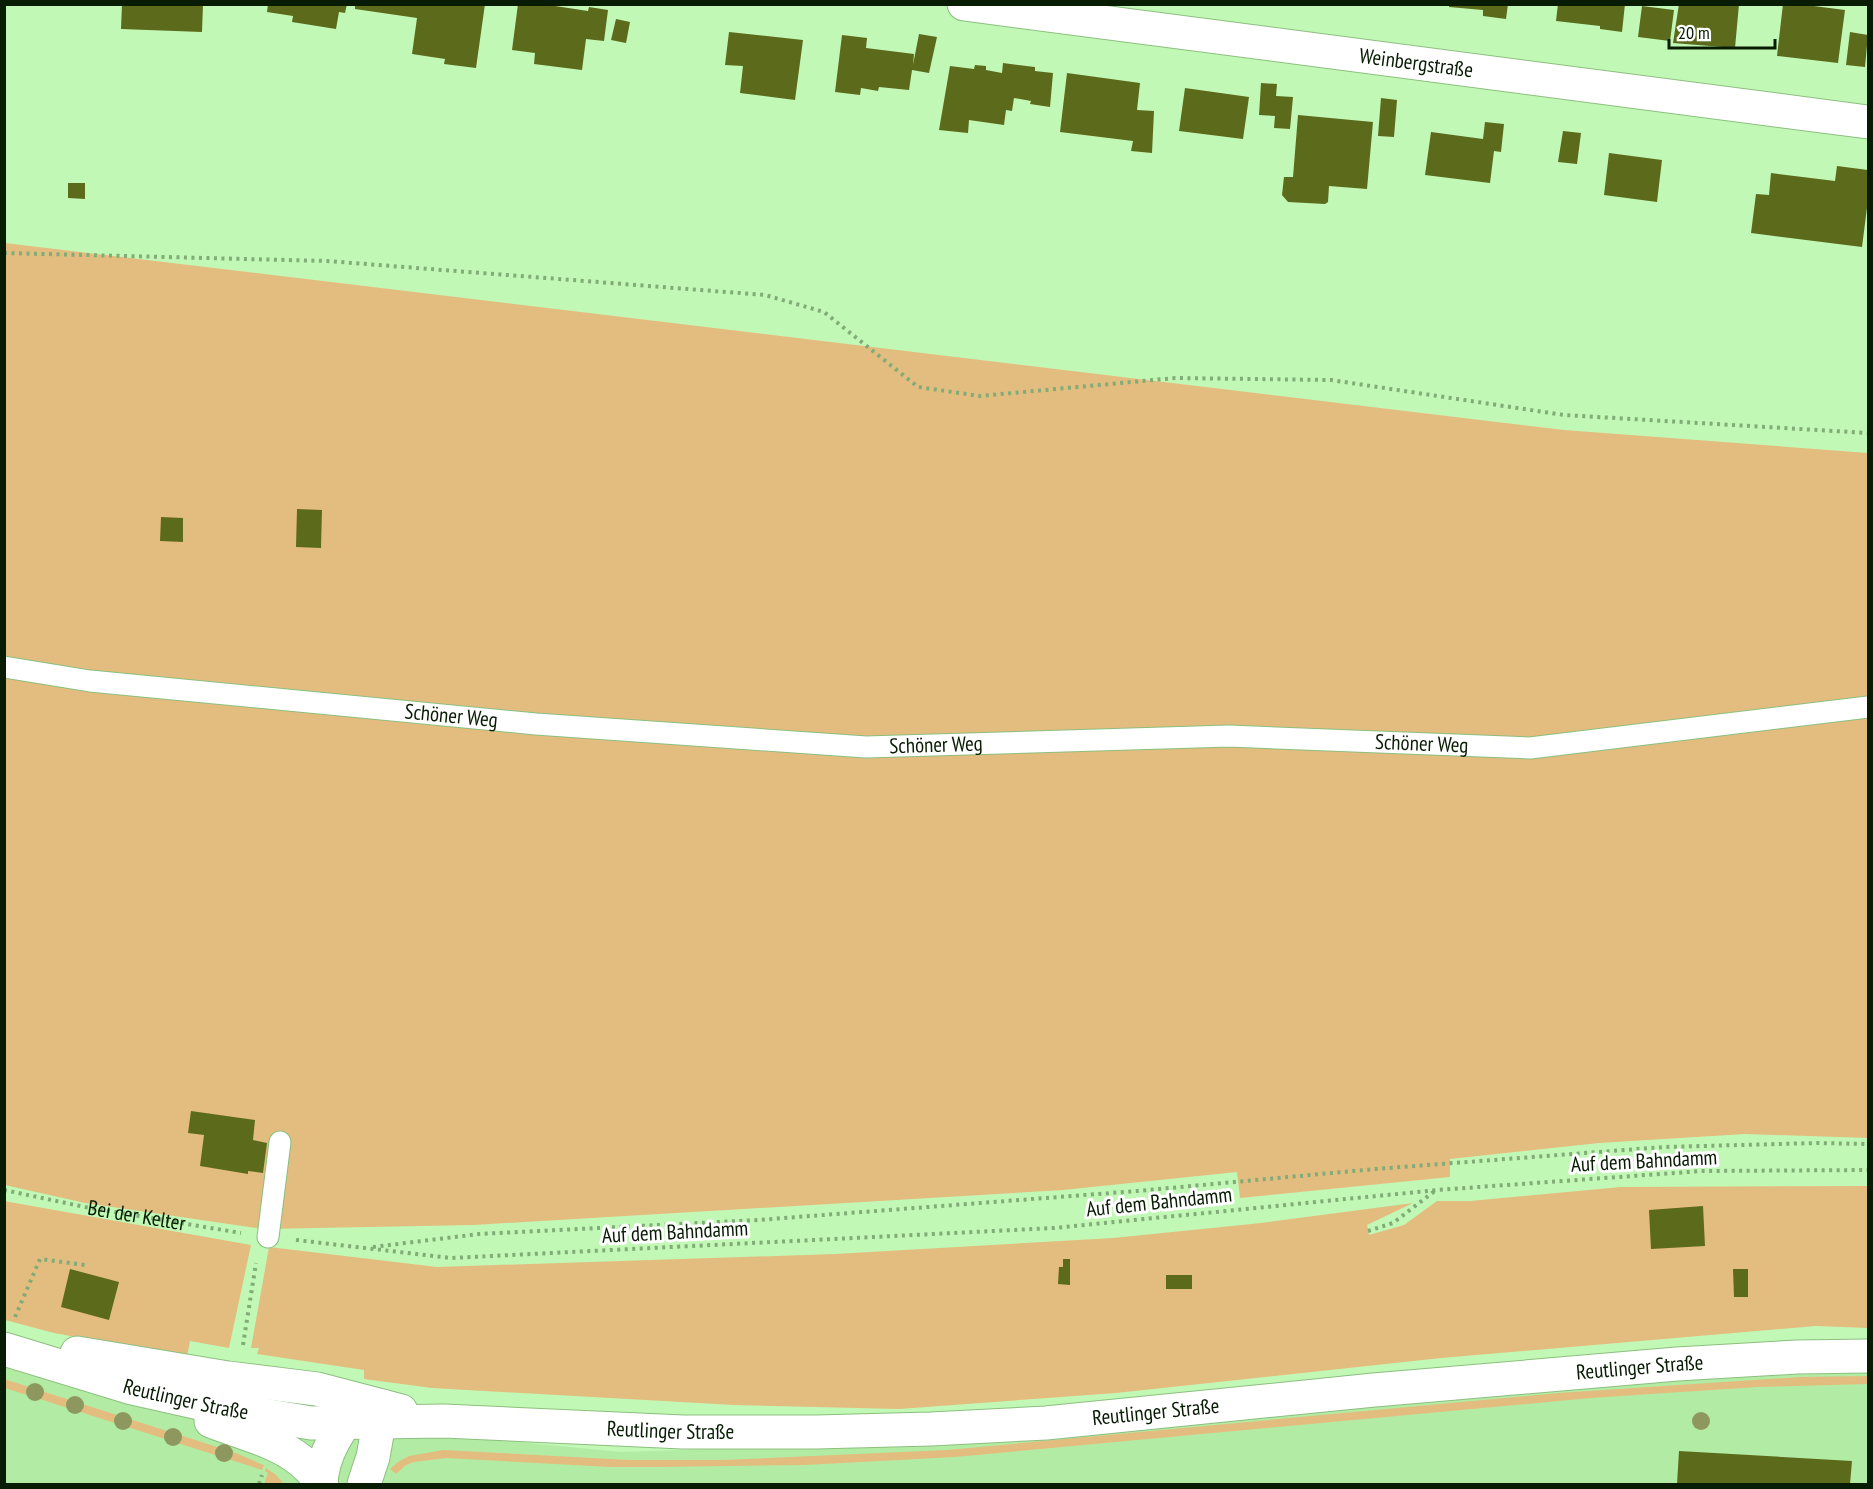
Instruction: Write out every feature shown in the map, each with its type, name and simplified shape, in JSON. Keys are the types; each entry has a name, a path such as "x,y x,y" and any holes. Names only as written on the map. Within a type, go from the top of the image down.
{"main road":[{"name":"Weinbergstraße","path":"964,4 1869,122"},
{"name":"Reutlinger Straße","path":"5,1344 132,1388 221,1408 311,1423 367,1413 444,1421 683,1432 816,1432 1046,1423 1677,1364 1797,1357 1869,1356"},
{"name":"Reutlinger Straße","path":"5,1344 317,1389 367,1413"},
{"path":"132,1388 276,1447 300,1460 321,1484"},
{"path":"321,1484 323,1463 331,1446 367,1413"},
{"path":"364,1485 373,1457 367,1413"}],"lane":[{"name":"Schöner Weg","path":"4,667 90,681 524,723 866,747 1229,736 1530,748 1869,707"},
{"path":"268,1237 280,1142"}],"path":[{"path":"4,253 327,261 765,294 824,312 918,387 980,396 1175,378 1331,380 1564,415 1869,433"},
{"path":"365,1248 479,1234 758,1220 1664,1147 1869,1144"},
{"name":"Auf dem Bahndamm","path":"451,1258 1054,1228 1437,1190 1701,1171 1869,1170"},
{"name":"Bei der Kelter","path":"4,1190 85,1207 268,1237 451,1258"},
{"path":"1368,1231 1393,1223 1437,1190"},
{"path":"244,1340 257,1258"},
{"path":"5,1344 40,1259 85,1265"}],"shaded area":[{"path":"5,243 1564,430 1868,453 1868,1138 1745,1134 1599,1143 1450,1159 1450,1177 1240,1198 1237,1172 1063,1190 474,1225 263,1229 85,1203 5,1185"},
{"path":"1868,1186 1868,1328 1816,1326 1441,1358 1116,1393 899,1409 734,1405 432,1388 364,1379 364,1370 257,1354 259,1348 251,1348 269,1247 437,1267 835,1254 1113,1238 1261,1223 1413,1203 1367,1225 1369,1235 1404,1225 1437,1201 1470,1201 1621,1187"},
{"path":"4,1201 251,1245 229,1348 190,1341 187,1357 54,1333 5,1320"},
{"path":"4,1356 343,1425 621,1452 897,1443 1698,1367 1868,1369 1868,1484 5,1484"},
{"path":"1868,1376 1868,1384 1757,1387 1591,1398 955,1457 805,1465 661,1467 610,1467 446,1458 414,1462 406,1465 396,1474 390,1469 409,1456 443,1450 630,1460 722,1460 947,1450 1558,1393 1800,1377"},
{"path":"4,1379 236,1453 264,1465 262,1470 5,1388"},
{"path":"266,1468 284,1484 264,1484 268,1473 265,1471"}],"building":[{"path":"122,4 203,4 202,32 121,29"},
{"path":"268,4 347,4 345,13 339,12 336,29 292,22 293,16 267,12"},
{"path":"355,4 485,4 476,68 444,64 445,59 412,54 417,18 355,9"},
{"path":"518,4 542,4 588,11 589,7 608,10 604,41 586,39 582,70 534,64 535,53 512,50"},
{"path":"1449,4 1508,4 1506,19 1483,16 1483,10 1449,7"},
{"path":"1558,4 1625,4 1622,32 1600,29 1600,26 1556,21"},
{"path":"1679,4 1739,4 1735,48 1673,43"},
{"path":"1783,4 1845,10 1838,63 1777,56"},
{"path":"1642,6 1674,10 1670,41 1638,37"},
{"path":"616,19 630,22 626,43 611,40"},
{"path":"729,32 803,40 795,100 740,93 743,66 725,65"},
{"path":"1850,32 1868,35 1865,67 1846,65"},
{"path":"919,34 937,37 929,73 912,70 909,90 879,87 878,91 861,88 860,95 835,92 842,35 867,38 866,48 914,54 913,65"},
{"path":"1003,63 1035,67 1035,71 1053,73 1050,107 1030,104 1031,101 1014,98 1012,111 1006,110 1004,125 969,120 968,133 939,130 950,66 974,69 975,65 986,66 986,70 1002,73"},
{"path":"1067,73 1140,83 1137,110 1154,111 1152,153 1131,151 1133,141 1060,132"},
{"path":"1261,83 1277,84 1276,96 1293,97 1290,129 1274,128 1275,116 1259,115"},
{"path":"1185,88 1249,97 1243,139 1179,131"},
{"path":"1381,98 1397,100 1394,137 1378,136"},
{"path":"1298,115 1373,122 1367,189 1329,186 1328,202 1325,204 1288,202 1282,195 1284,177 1293,177"},
{"path":"1485,122 1504,124 1501,152 1494,151 1490,183 1425,175 1431,132 1483,139"},
{"path":"1563,131 1581,133 1577,164 1558,162"},
{"path":"1609,153 1662,160 1657,202 1604,195"},
{"path":"1837,166 1868,170 1868,200 1862,247 1751,233 1756,194 1769,195 1771,173 1835,181"},
{"path":"68,183 85,183 85,199 68,198"},
{"path":"297,509 322,510 321,548 296,547"},
{"path":"161,517 183,518 183,542 160,541"},
{"path":"191,1111 255,1120 253,1140 267,1143 263,1173 248,1171 248,1174 200,1166 204,1135 188,1133"},
{"path":"1703,1206 1705,1246 1651,1249 1649,1210"},
{"path":"1063,1259 1070,1259 1070,1285 1058,1284 1059,1267 1063,1267"},
{"path":"70,1269 119,1282 109,1320 61,1307"},
{"path":"1733,1269 1748,1269 1748,1297 1734,1297"},
{"path":"1166,1275 1192,1275 1192,1289 1166,1289"},
{"path":"1679,1451 1852,1461 1850,1484 1677,1484"}]}
